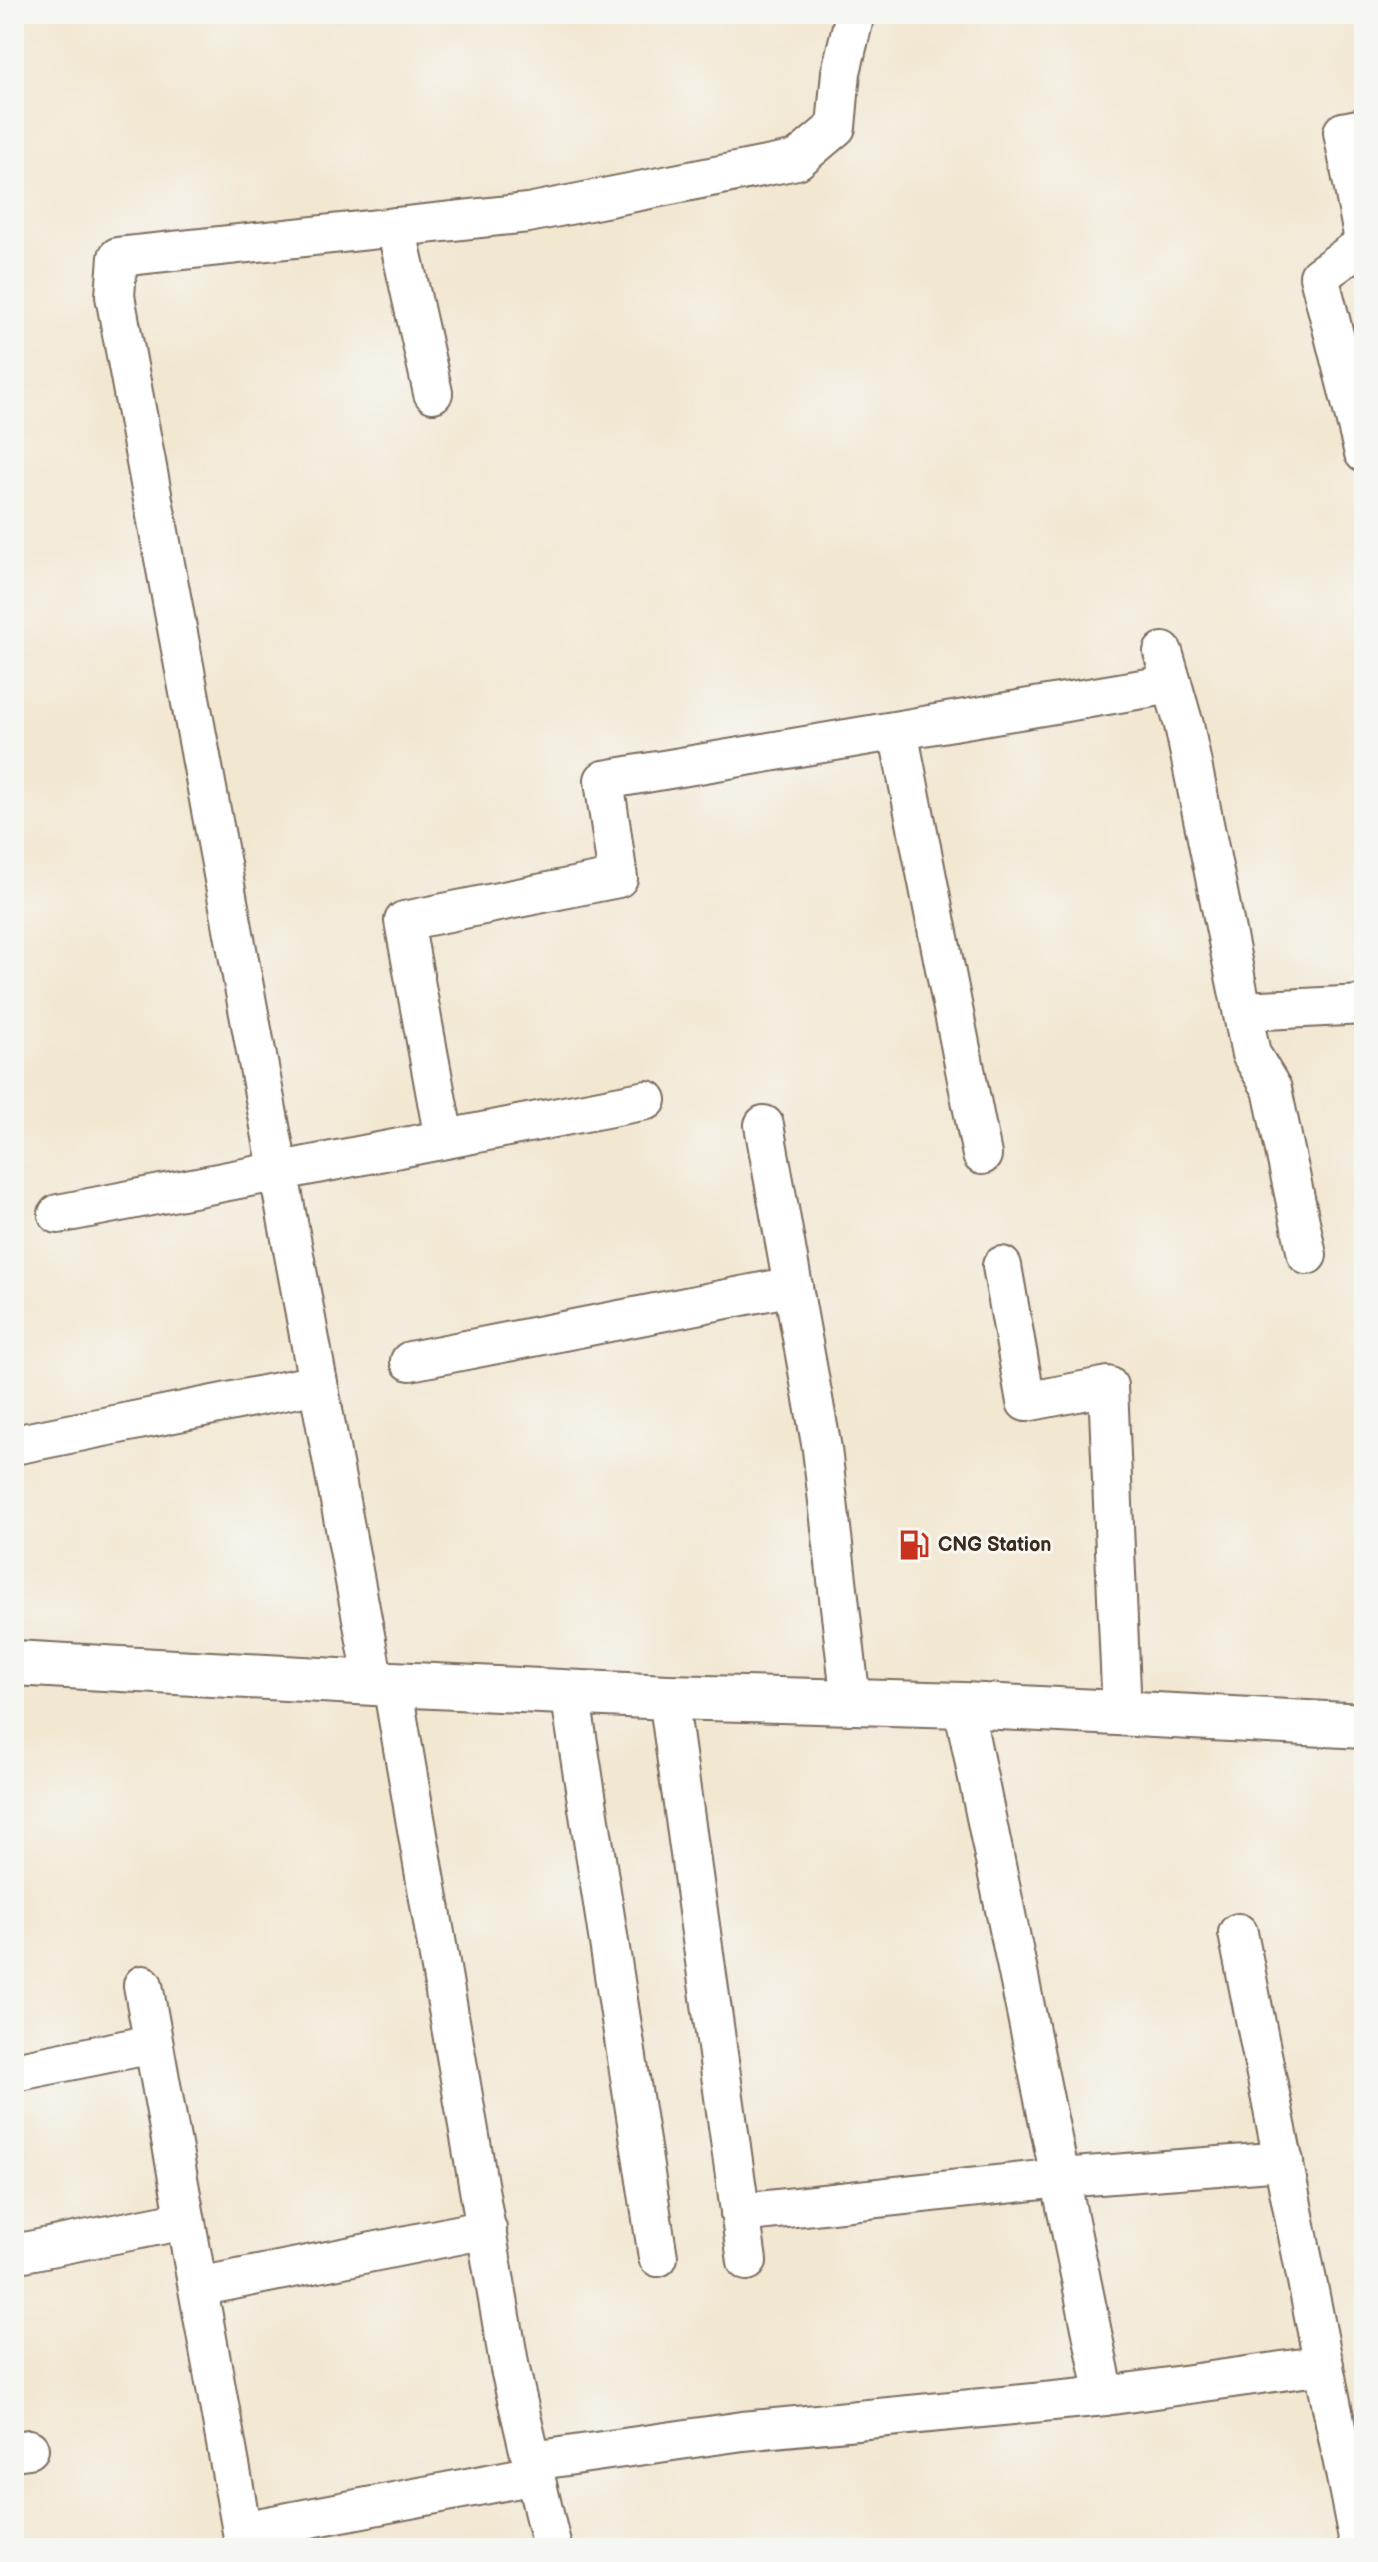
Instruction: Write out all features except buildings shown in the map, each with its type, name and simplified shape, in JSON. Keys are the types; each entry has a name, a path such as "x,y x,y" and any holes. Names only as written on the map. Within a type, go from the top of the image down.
{"main road":[{"path":"14,1663 383,1684 668,1697 963,1705 1364,1726"}],"street":[{"path":"552,2548 510,2369 487,2229 383,1684 318,1384 115,296 118,257 528,213 797,160 836,127 841,72 855,14"},
{"path":"1364,128 1343,132 1364,242 1319,276 1364,453"},
{"path":"396,227 433,393"},
{"path":"444,1139 404,921 618,878 604,780 898,731 1168,668 1184,725 1251,1054 1272,1089 1307,1255"},
{"path":"898,731 982,1155"},
{"path":"1243,1011 1364,1005"},
{"path":"58,1214 647,1100"},
{"path":"764,1125 822,1449 851,1702"},
{"path":"1002,1266 1026,1402 1108,1386 1122,1714"},
{"path":"410,1361 793,1286"},
{"path":"14,1445 318,1384"},
{"path":"570,1692 658,2257"},
{"path":"668,1697 747,2261"},
{"path":"963,1705 1105,2396"},
{"path":"1238,1933 1324,2365 1352,2444 1360,2548"},
{"path":"143,1985 244,2540 533,2468 743,2431 1105,2396 1324,2365"},
{"path":"14,2072 153,2044"},
{"path":"740,2213 1060,2178 1284,2161"},
{"path":"14,2254 185,2220"},
{"path":"198,2287 487,2229"}],"place":[{"name":"CNG Station","path":"914,1545"}]}
